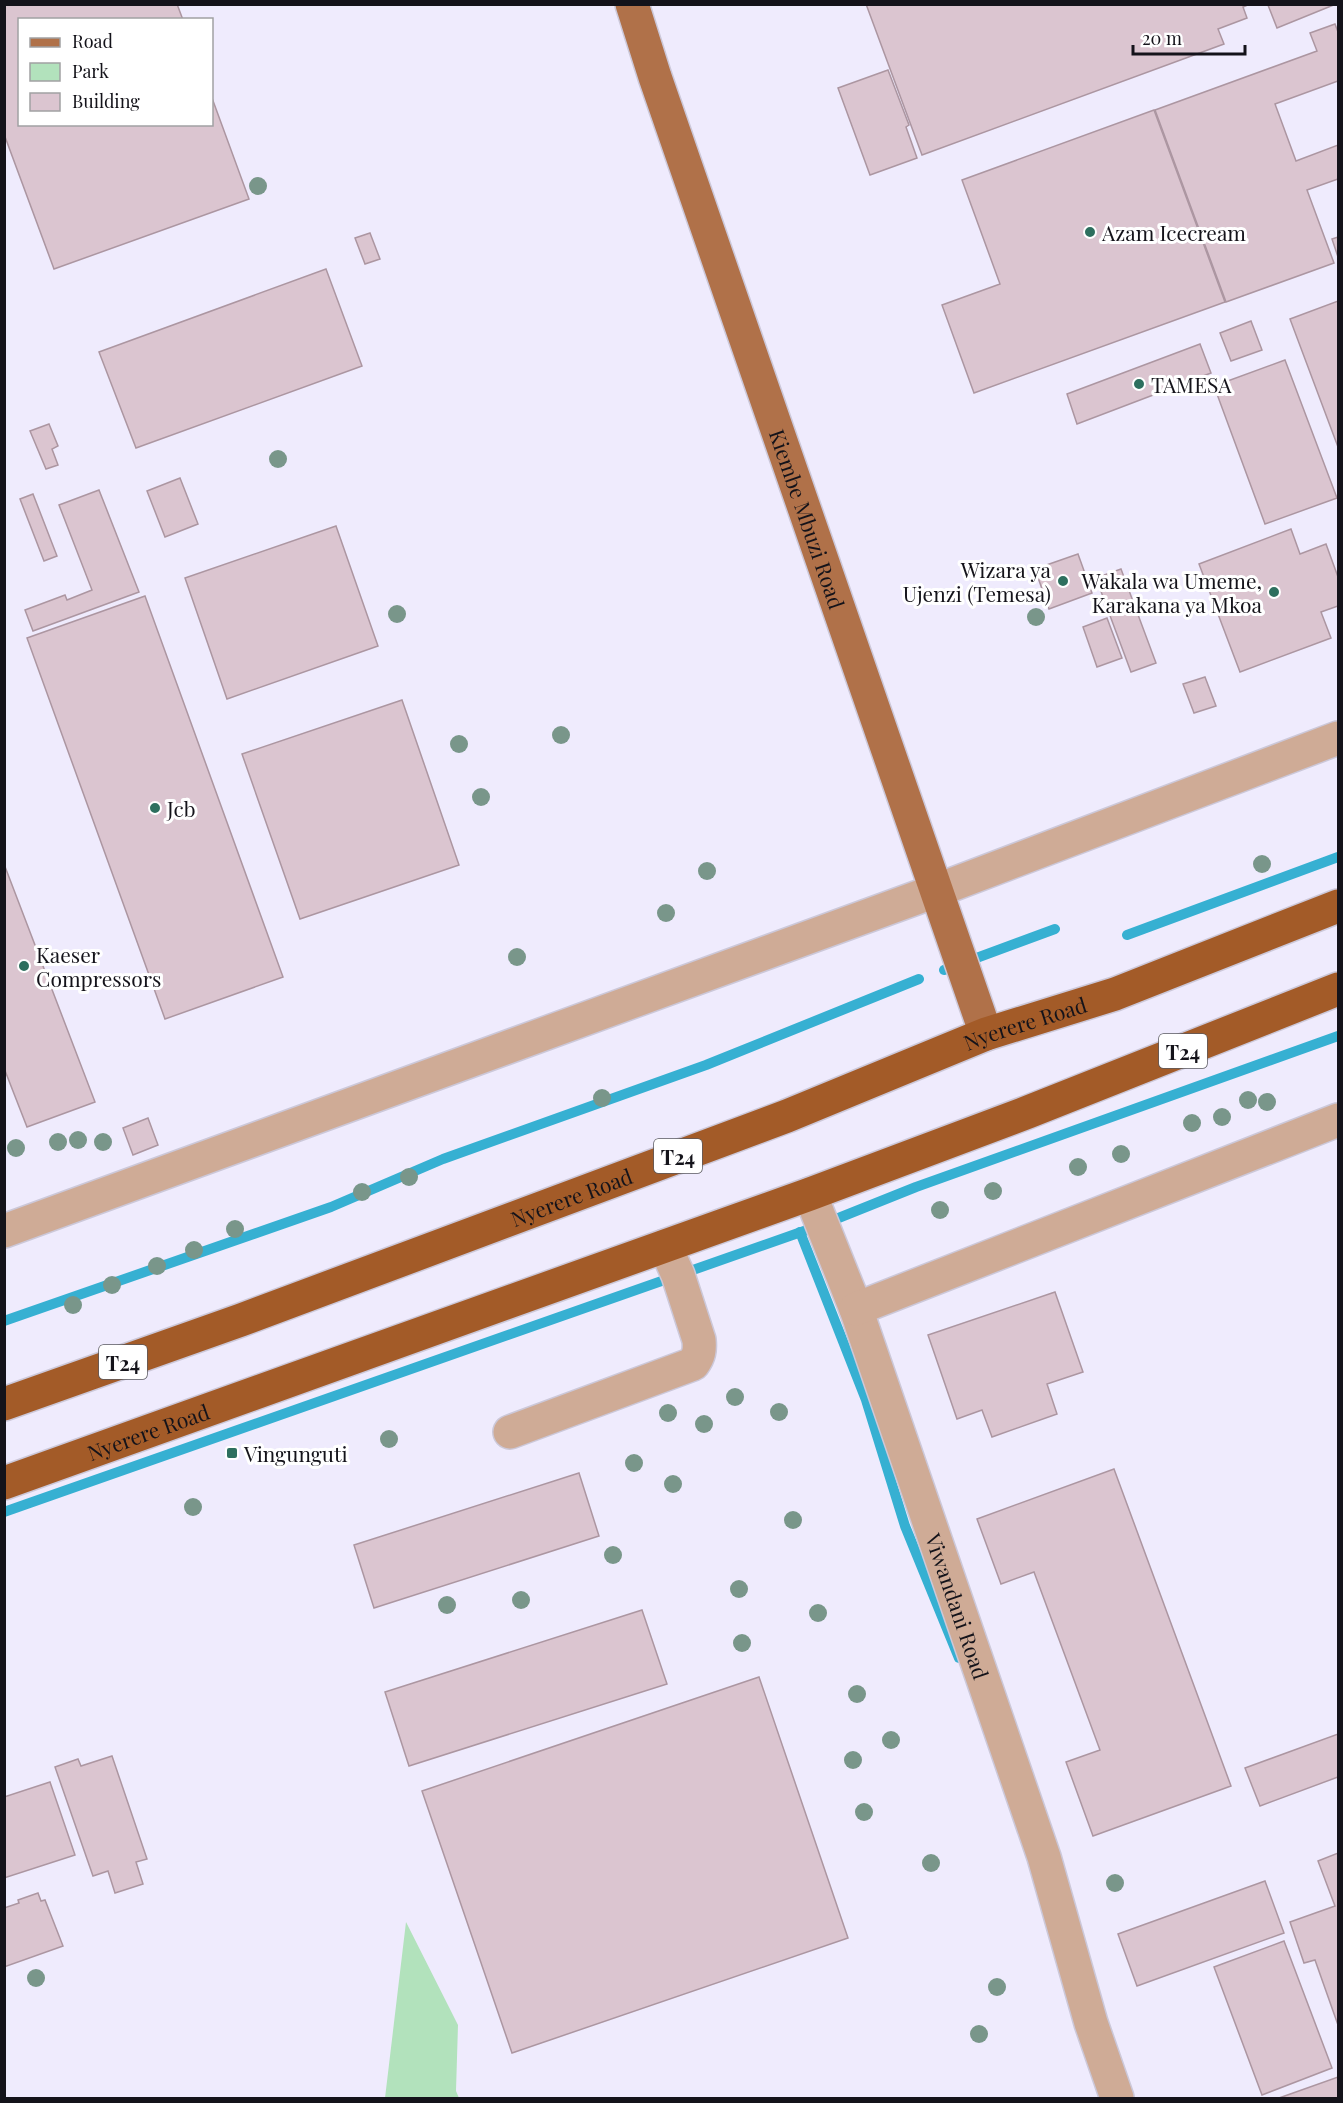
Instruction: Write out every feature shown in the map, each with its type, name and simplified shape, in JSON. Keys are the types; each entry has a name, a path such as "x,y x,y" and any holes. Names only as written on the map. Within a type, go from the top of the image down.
{"highway":[{"name":"Nyerere Road","path":"4,1404 241,1320 764,1124 986,1034 1115,994 1338,906"},
{"name":"Nyerere Road","path":"4,1484 810,1194 1017,1116 1338,989"}],"main road":[{"name":"Kiembe Mbuzi Road","path":"632,4 655,77 986,1034"}],"street":[{"path":"4,1232 938,890 1338,738"},
{"path":"856,1309 1338,1120"},
{"name":"Viwandani Road","path":"810,1194 856,1309 1044,1857 1091,2023 1117,2098"},
{"path":"510,1432 693,1364 700,1350 699,1340 678,1275 665,1246"}],"green space":[{"path":"406,1922 458,2025 456,2091 459,2098 385,2098"}],"building":[{"path":"4,4 177,4 182,18 18,18 18,126 213,126 213,101 249,199 54,269 4,134"},
{"path":"866,4 1250,4 1243,7 1247,18 1218,29 1224,44 922,155"},
{"path":"1336,4 1277,28 1268,5"},
{"path":"1335,24 1338,32 1338,81 1275,104 1296,161 1338,145 1338,179 1307,190 1334,263 1226,302 1155,110 1317,51 1310,33"},
{"path":"888,70 909,125 906,127 917,158 870,175 838,88"},
{"name":"Azam Icecream","path":"1154,110 1225,302 974,393 942,305 1000,284 962,180"},
{"path":"370,233 380,259 365,264 355,238"},
{"path":"1338,237 1338,257 1332,239"},
{"path":"326,269 362,366 136,448 99,352"},
{"path":"1338,301 1338,447 1290,319"},
{"path":"1251,321 1262,350 1231,361 1220,333"},
{"name":"TAMESA","path":"1200,344 1211,373 1077,424 1067,394"},
{"path":"1285,360 1337,498 1265,524 1214,386"},
{"path":"49,424 58,446 52,449 58,465 46,469 30,431"},
{"path":"180,478 198,524 165,537 147,491"},
{"path":"99,490 139,592 33,631 25,610 65,595 67,600 92,590 59,505"},
{"path":"33,494 57,556 44,561 20,499"},
{"path":"336,526 378,646 227,699 185,578"},
{"name":"Wakala wa Umeme, Karakana ya Mkoa","path":"1291,529 1300,554 1326,544 1338,577 1338,606 1321,612 1331,638 1240,672 1199,564"},
{"name":"Wizara ya Ujenzi (Temesa)","path":"1078,554 1092,593 1049,609 1035,569"},
{"path":"1121,569 1156,663 1131,672 1096,578"},
{"name":"Jcb","path":"145,596 283,977 165,1019 27,638"},
{"path":"1107,618 1122,658 1097,667 1083,627"},
{"path":"1205,677 1216,706 1194,713 1183,684"},
{"path":"402,700 459,865 300,919 242,754"},
{"name":"Kaeser Compressors","path":"4,864 95,1102 27,1127 4,1068"},
{"path":"148,1118 158,1145 133,1155 123,1128"},
{"path":"1055,1292 1083,1372 1047,1384 1057,1414 992,1437 982,1410 957,1419 928,1335"},
{"path":"1114,1469 1231,1786 1093,1836 1066,1762 1100,1750 1034,1572 1001,1584 977,1519"},
{"path":"579,1473 599,1536 374,1608 354,1545"},
{"path":"642,1610 667,1684 409,1766 385,1692"},
{"path":"759,1677 848,1938 512,2053 422,1791"},
{"path":"1338,1734 1338,1777 1260,1806 1245,1768"},
{"path":"112,1756 147,1859 136,1862 143,1884 115,1893 108,1871 93,1876 55,1767 78,1759 81,1766"},
{"path":"50,1782 75,1855 4,1878 4,1797"},
{"path":"1338,1853 1338,2025 1315,1960 1304,1963 1290,1922 1335,1906 1318,1861"},
{"path":"1265,1881 1284,1933 1137,1986 1118,1934"},
{"path":"38,1893 41,1901 45,1900 63,1946 4,1967 4,1908"},
{"path":"1284,1941 1332,2068 1262,2095 1214,1967"},
{"path":"1338,2077 1338,2098 1279,2098"}],"waterway":[{"path":"1127,935 1338,857"},
{"path":"944,970 1055,929"},
{"path":"4,1321 331,1207 443,1159 706,1065 919,979"},
{"path":"4,1512 821,1225 916,1187 1338,1036"},
{"path":"800,1232 866,1400 905,1526 959,1658"}],"place":[{"name":"Azam Icecream","path":"1090,232"},
{"name":"TAMESA","path":"1139,384"},
{"name":"Wizara ya Ujenzi (Temesa)","path":"1063,581"},
{"name":"Wakala wa Umeme, Karakana ya Mkoa","path":"1274,592"},
{"name":"Jcb","path":"155,808"},
{"name":"Kaeser Compressors","path":"24,966"},
{"name":"Vingunguti","path":"232,1453"}]}
